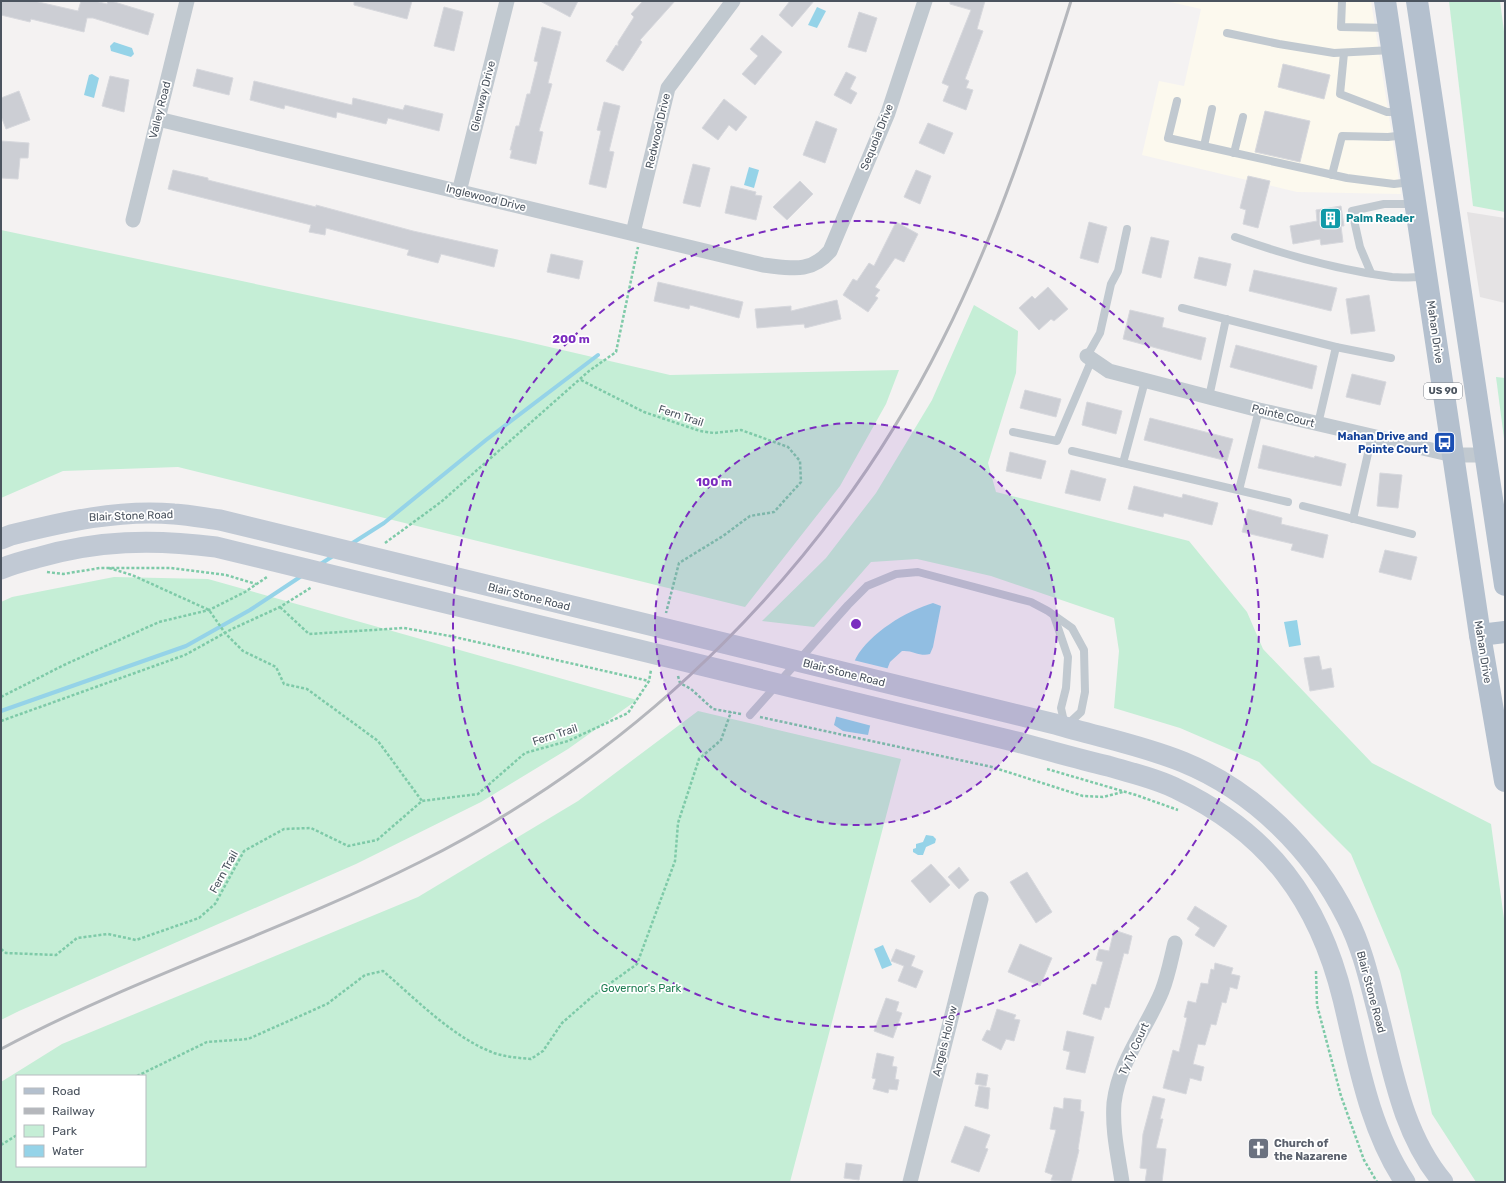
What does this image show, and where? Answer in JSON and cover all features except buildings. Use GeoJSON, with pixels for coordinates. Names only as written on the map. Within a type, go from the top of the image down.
{"type":"FeatureCollection","features":[{"type":"Feature","properties":{"kind":"main road","name":"Mahan Drive"},"geometry":{"type":"LineString","coordinates":[[1385,1],[1480,635],[1505,781]]}},
{"type":"Feature","properties":{"kind":"main road","name":"US 90"},"geometry":{"type":"LineString","coordinates":[[1417,1],[1505,585]]}},
{"type":"Feature","properties":{"kind":"main road"},"geometry":{"type":"LineString","coordinates":[[1422,250],[1454,245]]}},
{"type":"Feature","properties":{"kind":"main road","name":"Blair Stone Road"},"geometry":{"type":"LineString","coordinates":[[1,539],[11,535],[81,518],[126,514],[174,514],[220,520],[1065,727],[1139,746],[1184,762],[1225,783],[1263,811],[1282,829],[1326,880],[1347,918],[1366,965],[1398,1095],[1418,1144],[1441,1180]]}},
{"type":"Feature","properties":{"kind":"main road"},"geometry":{"type":"LineString","coordinates":[[1,569],[59,551],[129,541],[176,542],[216,547],[269,566],[1059,753],[1137,774],[1176,788],[1217,811],[1240,828],[1271,856],[1289,877],[1322,933],[1339,983],[1369,1103],[1380,1136],[1406,1182],[1441,1180]]}},
{"type":"Feature","properties":{"kind":"main road"},"geometry":{"type":"LineString","coordinates":[[1480,635],[1505,632]]}},
{"type":"Feature","properties":{"kind":"main road"},"geometry":{"type":"LineString","coordinates":[[1059,753],[1065,727]]}},
{"type":"Feature","properties":{"kind":"main road"},"geometry":{"type":"LineString","coordinates":[[1322,933],[1347,918]]}},
{"type":"Feature","properties":{"kind":"street","name":"Valley Road"},"geometry":{"type":"LineString","coordinates":[[133,220],[187,1]]}},
{"type":"Feature","properties":{"kind":"street","name":"Glenway Drive"},"geometry":{"type":"LineString","coordinates":[[459,192],[507,1]]}},
{"type":"Feature","properties":{"kind":"street","name":"Redwood Drive"},"geometry":{"type":"LineString","coordinates":[[637,234],[668,88],[733,1]]}},
{"type":"Feature","properties":{"kind":"street","name":"Sequoia Drive"},"geometry":{"type":"LineString","coordinates":[[814,265],[823,260],[833,244],[888,113],[925,1]]}},
{"type":"Feature","properties":{"kind":"street","name":"Inglewood Drive"},"geometry":{"type":"LineString","coordinates":[[158,119],[763,265],[797,269],[814,265]]}},
{"type":"Feature","properties":{"kind":"street","name":"Pointe Court"},"geometry":{"type":"LineString","coordinates":[[1090,357],[1110,372],[1258,410],[1453,455],[1485,455]]}},
{"type":"Feature","properties":{"kind":"street","name":"Angels Hollow"},"geometry":{"type":"LineString","coordinates":[[910,1182],[981,899]]}},
{"type":"Feature","properties":{"kind":"street","name":"Ty Ty Court"},"geometry":{"type":"LineString","coordinates":[[1122,1182],[1117,1161],[1113,1117],[1119,1079],[1131,1051],[1162,990],[1175,943]]}},
{"type":"Feature","properties":{"kind":"lane"},"geometry":{"type":"LineString","coordinates":[[1342,1],[1341,27],[1389,28]]}},
{"type":"Feature","properties":{"kind":"lane"},"geometry":{"type":"LineString","coordinates":[[1227,33],[1278,44],[1344,53],[1392,50]]}},
{"type":"Feature","properties":{"kind":"lane"},"geometry":{"type":"LineString","coordinates":[[1344,53],[1340,94],[1387,112],[1402,112]]}},
{"type":"Feature","properties":{"kind":"lane"},"geometry":{"type":"LineString","coordinates":[[1177,101],[1168,138],[1332,175],[1394,184],[1412,182]]}},
{"type":"Feature","properties":{"kind":"lane"},"geometry":{"type":"LineString","coordinates":[[1204,146],[1212,109]]}},
{"type":"Feature","properties":{"kind":"lane"},"geometry":{"type":"LineString","coordinates":[[1234,153],[1243,117]]}},
{"type":"Feature","properties":{"kind":"lane"},"geometry":{"type":"LineString","coordinates":[[1332,175],[1342,136],[1405,135]]}},
{"type":"Feature","properties":{"kind":"lane"},"geometry":{"type":"LineString","coordinates":[[1371,273],[1360,247],[1352,211],[1384,204],[1415,204]]}},
{"type":"Feature","properties":{"kind":"lane"},"geometry":{"type":"LineString","coordinates":[[1013,432],[1057,441],[1100,333],[1112,284],[1118,271],[1128,229]]}},
{"type":"Feature","properties":{"kind":"lane"},"geometry":{"type":"LineString","coordinates":[[1235,237],[1268,249],[1371,273],[1393,277],[1426,277]]}},
{"type":"Feature","properties":{"kind":"lane"},"geometry":{"type":"LineString","coordinates":[[1182,308],[1336,347],[1391,358]]}},
{"type":"Feature","properties":{"kind":"lane"},"geometry":{"type":"LineString","coordinates":[[1209,397],[1226,319]]}},
{"type":"Feature","properties":{"kind":"lane"},"geometry":{"type":"LineString","coordinates":[[1318,424],[1336,347]]}},
{"type":"Feature","properties":{"kind":"lane"},"geometry":{"type":"LineString","coordinates":[[1123,463],[1145,381]]}},
{"type":"Feature","properties":{"kind":"lane"},"geometry":{"type":"LineString","coordinates":[[1239,490],[1258,410]]}},
{"type":"Feature","properties":{"kind":"lane"},"geometry":{"type":"LineString","coordinates":[[1353,519],[1372,436]]}},
{"type":"Feature","properties":{"kind":"lane"},"geometry":{"type":"LineString","coordinates":[[1072,451],[1288,502]]}},
{"type":"Feature","properties":{"kind":"lane"},"geometry":{"type":"LineString","coordinates":[[1303,506],[1412,534]]}},
{"type":"Feature","properties":{"kind":"lane"},"geometry":{"type":"LineString","coordinates":[[750,715],[848,605],[867,586],[896,574],[918,572],[1031,602],[1048,610],[1072,628],[1084,650],[1085,692],[1081,712],[1065,727]]}},
{"type":"Feature","properties":{"kind":"lane"},"geometry":{"type":"LineString","coordinates":[[1054,616],[1068,657],[1066,688],[1061,708],[1065,727]]}},
{"type":"Feature","properties":{"kind":"path"},"geometry":{"type":"LineString","coordinates":[[382,545],[440,502],[581,380],[589,371],[616,352],[637,234]]}},
{"type":"Feature","properties":{"kind":"path","name":"Fern Trail"},"geometry":{"type":"LineString","coordinates":[[581,380],[644,412],[700,431],[714,433],[740,430],[788,446],[800,461],[801,482],[774,512],[750,516],[723,536],[680,564],[666,614]]}},
{"type":"Feature","properties":{"kind":"path"},"geometry":{"type":"LineString","coordinates":[[1,697],[64,665],[159,622],[209,610],[245,592],[256,584],[269,566]]}},
{"type":"Feature","properties":{"kind":"path"},"geometry":{"type":"LineString","coordinates":[[49,568],[43,571],[53,574],[63,574],[109,568],[171,568],[197,570],[226,575],[256,584]]}},
{"type":"Feature","properties":{"kind":"path"},"geometry":{"type":"LineString","coordinates":[[109,568],[132,575],[209,610],[225,633],[243,651],[276,667],[284,684],[307,689],[378,741],[422,801]]}},
{"type":"Feature","properties":{"kind":"path"},"geometry":{"type":"LineString","coordinates":[[1,721],[185,656],[225,633],[280,607],[314,586]]}},
{"type":"Feature","properties":{"kind":"path"},"geometry":{"type":"LineString","coordinates":[[280,607],[309,634],[404,628],[450,636],[649,681]]}},
{"type":"Feature","properties":{"kind":"path","name":"Fern Trail"},"geometry":{"type":"LineString","coordinates":[[1,949],[6,953],[56,955],[77,938],[108,934],[136,940],[199,918],[216,904],[244,851],[284,829],[311,828],[348,846],[377,840],[422,801],[478,794],[524,753],[568,741],[628,713],[649,681],[652,665]]}},
{"type":"Feature","properties":{"kind":"path"},"geometry":{"type":"LineString","coordinates":[[676,670],[680,683],[692,689],[706,704],[713,709],[750,715],[921,753],[992,767],[1083,796],[1102,797],[1124,791]]}},
{"type":"Feature","properties":{"kind":"path"},"geometry":{"type":"LineString","coordinates":[[139,1075],[207,1042],[248,1039],[327,1004],[365,975],[383,971],[441,1020],[468,1040],[495,1053],[530,1059],[542,1051],[562,1023],[594,995],[638,964],[675,861],[678,822],[699,759],[721,740],[731,712]]}},
{"type":"Feature","properties":{"kind":"path"},"geometry":{"type":"LineString","coordinates":[[1043,768],[1124,791],[1182,812]]}},
{"type":"Feature","properties":{"kind":"path"},"geometry":{"type":"LineString","coordinates":[[1316,969],[1317,1005],[1341,1096],[1361,1154],[1377,1182]]}},
{"type":"Feature","properties":{"kind":"path"},"geometry":{"type":"LineString","coordinates":[[1,1145],[16,1136]]}},
{"type":"Feature","properties":{"kind":"shaded area"},"geometry":{"type":"Polygon","coordinates":[[[1166,1],[1371,1],[1401,194],[1297,192],[1142,155],[1159,81],[1184,86],[1201,9],[1166,1]]]}},
{"type":"Feature","properties":{"kind":"shaded area"},"geometry":{"type":"Polygon","coordinates":[[[1467,212],[1505,218],[1505,303],[1480,297],[1467,212]]]}},
{"type":"Feature","properties":{"kind":"green space"},"geometry":{"type":"Polygon","coordinates":[[[1449,1],[1500,1],[1505,39],[1505,212],[1473,206],[1449,1]]]}},
{"type":"Feature","properties":{"kind":"green space"},"geometry":{"type":"Polygon","coordinates":[[[1,230],[515,339],[670,375],[899,370],[886,404],[840,486],[745,607],[178,467],[63,471],[1,498],[1,230]]]}},
{"type":"Feature","properties":{"kind":"green space"},"geometry":{"type":"Polygon","coordinates":[[[974,305],[1018,331],[1016,373],[988,463],[996,492],[1189,541],[1247,612],[1263,649],[1372,763],[1491,824],[1505,926],[1505,1182],[1476,1182],[1432,1114],[1400,971],[1351,854],[1259,762],[1180,728],[1114,708],[1119,651],[1114,618],[991,576],[917,559],[871,562],[814,627],[762,621],[826,558],[876,493],[932,400],[974,305]]]}},
{"type":"Feature","properties":{"kind":"green space"},"geometry":{"type":"Polygon","coordinates":[[[1496,377],[1505,378],[1505,446],[1496,377]]]}},
{"type":"Feature","properties":{"kind":"green space"},"geometry":{"type":"Polygon","coordinates":[[[114,577],[208,579],[637,700],[568,749],[481,802],[356,864],[1,1020],[1,602],[12,597],[114,577]]]}},
{"type":"Feature","properties":{"kind":"green space","name":"Governor's Park"},"geometry":{"type":"Polygon","coordinates":[[[698,711],[901,759],[790,1182],[1,1182],[1,1082],[62,1044],[418,897],[578,801],[698,711]]]}},
{"type":"Feature","properties":{"kind":"water"},"geometry":{"type":"Polygon","coordinates":[[[817,7],[826,11],[817,28],[808,25],[817,7]]]}},
{"type":"Feature","properties":{"kind":"water"},"geometry":{"type":"Polygon","coordinates":[[[114,42],[132,48],[134,54],[131,57],[111,51],[110,46],[114,42]]]}},
{"type":"Feature","properties":{"kind":"water"},"geometry":{"type":"Polygon","coordinates":[[[92,74],[99,78],[94,98],[84,95],[89,75],[92,74]]]}},
{"type":"Feature","properties":{"kind":"water"},"geometry":{"type":"Polygon","coordinates":[[[749,167],[759,170],[754,188],[744,185],[749,167]]]}},
{"type":"Feature","properties":{"kind":"water"},"geometry":{"type":"Polygon","coordinates":[[[933,603],[941,606],[933,647],[930,654],[923,655],[910,651],[902,651],[890,662],[877,695],[868,735],[843,731],[834,725],[849,674],[862,649],[879,632],[900,617],[933,603]]]}},
{"type":"Feature","properties":{"kind":"water"},"geometry":{"type":"Polygon","coordinates":[[[1297,620],[1301,645],[1289,647],[1284,622],[1297,620]]]}},
{"type":"Feature","properties":{"kind":"water"},"geometry":{"type":"Polygon","coordinates":[[[926,835],[933,836],[936,839],[935,843],[926,847],[923,855],[918,855],[913,852],[913,849],[916,848],[916,844],[923,842],[926,835]]]}},
{"type":"Feature","properties":{"kind":"water"},"geometry":{"type":"Polygon","coordinates":[[[883,945],[892,965],[882,969],[874,949],[883,945]]]}},
{"type":"Feature","properties":{"kind":"pier"},"geometry":{"type":"Polygon","coordinates":[[[853,660],[890,669],[879,696],[872,726],[834,716],[841,687],[853,660]]]}},
{"type":"Feature","properties":{"kind":"waterway"},"geometry":{"type":"LineString","coordinates":[[351,544],[384,523],[486,440],[598,355]]}},
{"type":"Feature","properties":{"kind":"waterway"},"geometry":{"type":"LineString","coordinates":[[319,565],[333,556]]}},
{"type":"Feature","properties":{"kind":"waterway"},"geometry":{"type":"LineString","coordinates":[[1,711],[186,646],[250,610],[303,575]]}},
{"type":"Feature","properties":{"kind":"railway"},"geometry":{"type":"LineString","coordinates":[[1,1049],[104,999],[368,887],[420,862],[502,817],[580,765],[654,707],[723,644],[787,575],[845,501],[897,423],[942,341],[962,300],[1014,174],[1071,1]]}},
{"type":"Feature","properties":{"kind":"place","name":"Palm Reader"},"geometry":{"type":"Point","coordinates":[1330,218]}},
{"type":"Feature","properties":{"kind":"place","name":"Mahan Drive and Pointe Court"},"geometry":{"type":"Point","coordinates":[1444,442]}},
{"type":"Feature","properties":{"kind":"place","name":"Church of the Nazarene"},"geometry":{"type":"Point","coordinates":[1258,1149]}}]}
